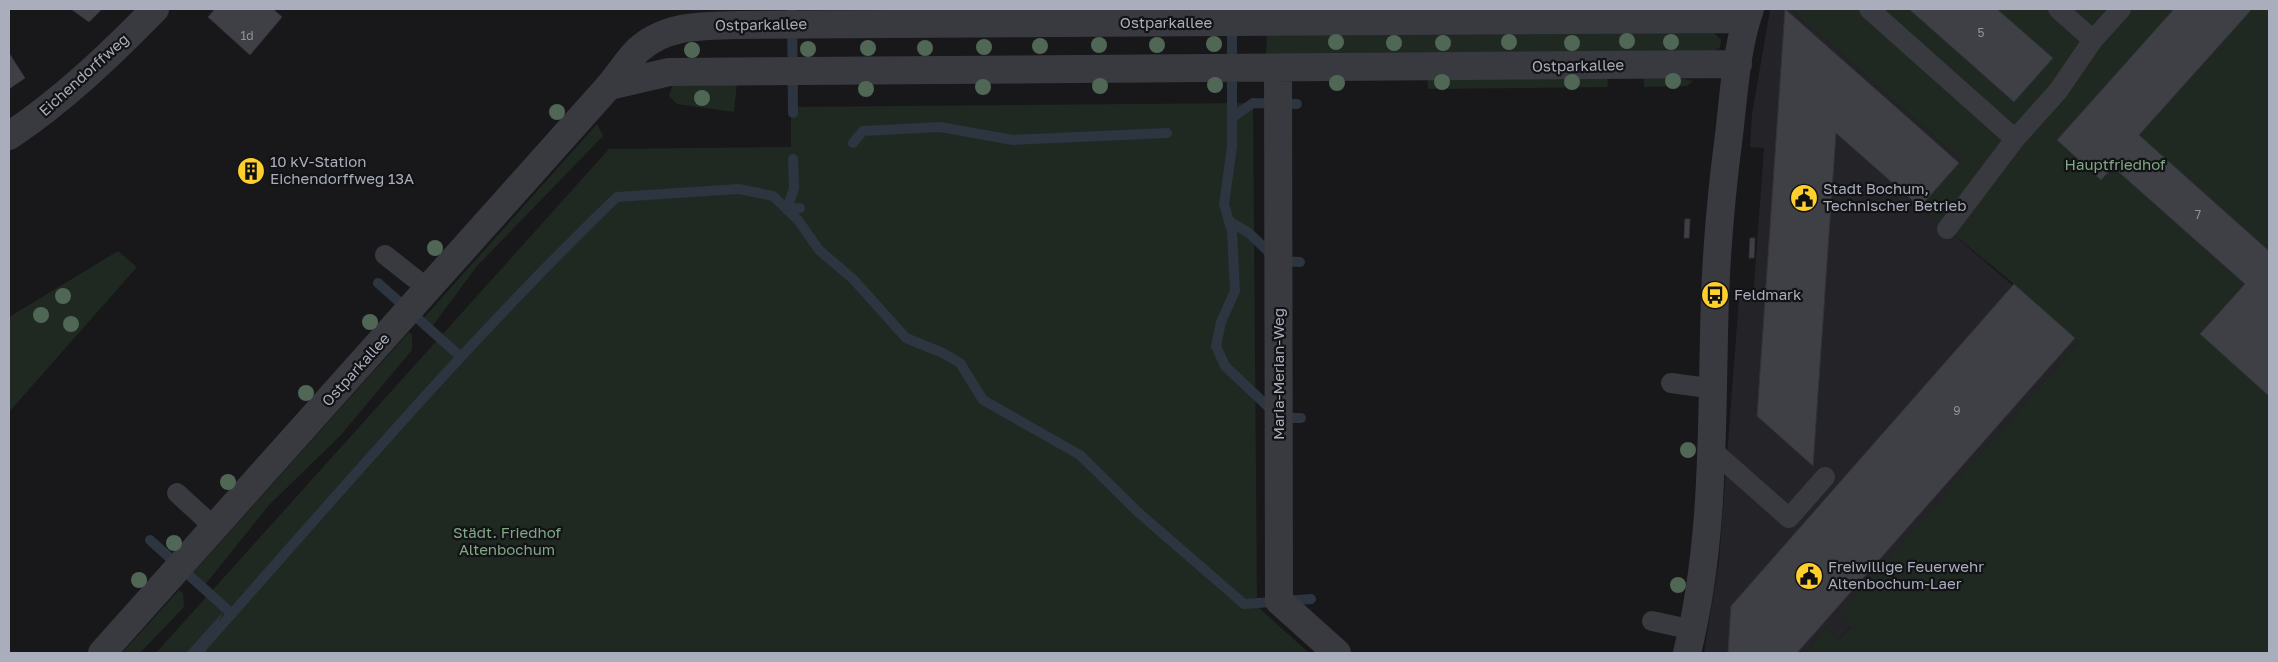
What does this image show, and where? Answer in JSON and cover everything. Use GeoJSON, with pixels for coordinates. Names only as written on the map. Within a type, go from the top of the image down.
{"type":"FeatureCollection","features":[{"type":"Feature","properties":{"kind":"street","name":"Eichendorffweg"},"geometry":{"type":"LineString","coordinates":[[9,136],[36,118],[81,80],[156,9]]}},
{"type":"Feature","properties":{"kind":"street"},"geometry":{"type":"LineString","coordinates":[[1690,642],[1707,538],[1715,389],[1715,295],[1721,216],[1738,64],[1749,14]]}},
{"type":"Feature","properties":{"kind":"street","name":"Ostparkallee"},"geometry":{"type":"LineString","coordinates":[[102,653],[609,86],[637,52],[649,41],[664,33],[690,26],[1749,14]]}},
{"type":"Feature","properties":{"kind":"street","name":"Ostparkallee"},"geometry":{"type":"LineString","coordinates":[[609,86],[669,72],[1278,69],[1738,64]]}},
{"type":"Feature","properties":{"kind":"street","name":"Maria-Merian-Weg"},"geometry":{"type":"LineString","coordinates":[[1278,69],[1279,602],[1337,653]]}},
{"type":"Feature","properties":{"kind":"lane"},"geometry":{"type":"LineString","coordinates":[[1868,9],[2016,139]]}},
{"type":"Feature","properties":{"kind":"lane"},"geometry":{"type":"LineString","coordinates":[[2058,9],[2093,40]]}},
{"type":"Feature","properties":{"kind":"lane"},"geometry":{"type":"LineString","coordinates":[[1946,229],[2016,139],[2058,91],[2093,40],[2120,9]]}},
{"type":"Feature","properties":{"kind":"lane"},"geometry":{"type":"LineString","coordinates":[[385,255],[428,289]]}},
{"type":"Feature","properties":{"kind":"lane"},"geometry":{"type":"LineString","coordinates":[[1671,383],[1715,389]]}},
{"type":"Feature","properties":{"kind":"lane"},"geometry":{"type":"LineString","coordinates":[[1712,450],[1789,518],[1825,477]]}},
{"type":"Feature","properties":{"kind":"lane"},"geometry":{"type":"LineString","coordinates":[[177,493],[214,527]]}},
{"type":"Feature","properties":{"kind":"lane"},"geometry":{"type":"LineString","coordinates":[[1652,621],[1690,642]]}},
{"type":"Feature","properties":{"kind":"shaded area"},"geometry":{"type":"Polygon","coordinates":[[[1791,9],[1961,160],[1921,207],[2079,342],[1839,615],[1851,626],[1839,639],[1826,628],[1805,653],[1704,653],[1719,561],[1739,298],[1753,299],[1764,148],[1750,147],[1752,114],[1770,10],[1791,9]]]}},
{"type":"Feature","properties":{"kind":"green space","name":"Hauptfriedhof"},"geometry":{"type":"Polygon","coordinates":[[[1791,9],[2269,9],[2269,653],[1805,653],[1826,628],[1839,639],[1851,627],[1838,615],[2079,342],[2014,284],[1920,207],[1961,160],[1791,9]]]}},
{"type":"Feature","properties":{"kind":"green space"},"geometry":{"type":"Polygon","coordinates":[[[1697,29],[1714,33],[1721,40],[1720,48],[1711,52],[1266,58],[1267,33],[1697,29]]]}},
{"type":"Feature","properties":{"kind":"green space"},"geometry":{"type":"Polygon","coordinates":[[[1607,75],[1608,87],[1428,89],[1427,77],[1607,75]]]}},
{"type":"Feature","properties":{"kind":"green space"},"geometry":{"type":"Polygon","coordinates":[[[1644,75],[1669,76],[1693,81],[1687,86],[1644,87],[1644,75]]]}},
{"type":"Feature","properties":{"kind":"green space"},"geometry":{"type":"Polygon","coordinates":[[[737,83],[734,112],[677,104],[669,96],[673,84],[737,83]]]}},
{"type":"Feature","properties":{"kind":"green space","name":"Städt. Friedhof Altenbochum"},"geometry":{"type":"Polygon","coordinates":[[[1253,103],[1257,606],[1309,653],[156,653],[609,149],[791,147],[791,107],[1253,103]]]}},
{"type":"Feature","properties":{"kind":"green space"},"geometry":{"type":"Polygon","coordinates":[[[597,124],[603,136],[477,266],[431,328],[421,321],[597,124]]]}},
{"type":"Feature","properties":{"kind":"green space"},"geometry":{"type":"Polygon","coordinates":[[[118,251],[137,267],[9,412],[9,317],[118,251]]]}},
{"type":"Feature","properties":{"kind":"green space"},"geometry":{"type":"Polygon","coordinates":[[[409,332],[412,335],[412,350],[340,436],[269,505],[204,586],[191,575],[409,332]]]}},
{"type":"Feature","properties":{"kind":"green space"},"geometry":{"type":"Polygon","coordinates":[[[179,590],[183,593],[184,607],[140,653],[122,653],[179,590]]]}},
{"type":"Feature","properties":{"kind":"water"},"geometry":{"type":"Polygon","coordinates":[[[223,612],[205,653],[186,653],[223,612]]]}},
{"type":"Feature","properties":{"kind":"building"},"geometry":{"type":"Polygon","coordinates":[[[71,9],[102,9],[89,22],[71,9]]]}},
{"type":"Feature","properties":{"kind":"building"},"geometry":{"type":"Polygon","coordinates":[[[215,9],[273,9],[282,17],[250,55],[208,17],[215,9]]]}},
{"type":"Feature","properties":{"kind":"building"},"geometry":{"type":"Polygon","coordinates":[[[1785,9],[1959,163],[1920,207],[1836,133],[1813,466],[1757,416],[1785,9]]]}},
{"type":"Feature","properties":{"kind":"building"},"geometry":{"type":"Polygon","coordinates":[[[1909,9],[1997,9],[2053,58],[2014,102],[1909,9]]]}},
{"type":"Feature","properties":{"kind":"building"},"geometry":{"type":"Polygon","coordinates":[[[2174,9],[2252,9],[2139,135],[2269,251],[2269,396],[2200,334],[2245,284],[2113,167],[2101,180],[2057,140],[2174,9]]]}},
{"type":"Feature","properties":{"kind":"building"},"geometry":{"type":"Polygon","coordinates":[[[9,53],[25,78],[9,89],[9,53]]]}},
{"type":"Feature","properties":{"kind":"building","name":"10 kV-Station Eichendorffweg 13A"},"geometry":{"type":"Polygon","coordinates":[[[254,164],[259,168],[249,179],[244,175],[254,164]]]}},
{"type":"Feature","properties":{"kind":"building"},"geometry":{"type":"Polygon","coordinates":[[[1685,219],[1690,219],[1689,238],[1684,238],[1685,219]]]}},
{"type":"Feature","properties":{"kind":"building"},"geometry":{"type":"Polygon","coordinates":[[[1750,238],[1755,238],[1754,258],[1749,258],[1750,238]]]}},
{"type":"Feature","properties":{"kind":"building"},"geometry":{"type":"Polygon","coordinates":[[[2014,284],[2075,338],[1797,653],[1728,653],[1731,606],[2014,284]]]}},
{"type":"Feature","properties":{"kind":"waterway"},"geometry":{"type":"LineString","coordinates":[[792,9],[793,113]]}},
{"type":"Feature","properties":{"kind":"waterway"},"geometry":{"type":"LineString","coordinates":[[1232,22],[1232,147],[1224,204],[1232,232],[1235,291],[1221,322],[1216,346],[1225,366],[1280,418],[1301,418]]}},
{"type":"Feature","properties":{"kind":"waterway"},"geometry":{"type":"LineString","coordinates":[[1233,117],[1253,103],[1297,104]]}},
{"type":"Feature","properties":{"kind":"waterway"},"geometry":{"type":"LineString","coordinates":[[853,143],[863,131],[940,127],[1013,140],[1167,133]]}},
{"type":"Feature","properties":{"kind":"waterway"},"geometry":{"type":"LineString","coordinates":[[787,210],[794,188],[793,159]]}},
{"type":"Feature","properties":{"kind":"waterway"},"geometry":{"type":"LineString","coordinates":[[197,653],[402,421],[508,307],[617,197],[739,189],[773,196],[798,220],[819,250],[853,279],[906,338],[943,353],[960,363],[983,400],[1080,455],[1139,513],[1244,604],[1311,599]]}},
{"type":"Feature","properties":{"kind":"waterway"},"geometry":{"type":"LineString","coordinates":[[787,210],[800,208]]}},
{"type":"Feature","properties":{"kind":"waterway"},"geometry":{"type":"LineString","coordinates":[[1229,221],[1249,233],[1278,261],[1300,262]]}},
{"type":"Feature","properties":{"kind":"waterway"},"geometry":{"type":"LineString","coordinates":[[378,283],[461,357]]}},
{"type":"Feature","properties":{"kind":"waterway"},"geometry":{"type":"LineString","coordinates":[[150,540],[232,614]]}},
{"type":"Feature","properties":{"kind":"place","name":"10 kV-Station Eichendorffweg 13A"},"geometry":{"type":"Point","coordinates":[251,171]}},
{"type":"Feature","properties":{"kind":"place","name":"Stadt Bochum, Technischer Betrieb"},"geometry":{"type":"Point","coordinates":[1804,198]}},
{"type":"Feature","properties":{"kind":"place","name":"Feldmark"},"geometry":{"type":"Point","coordinates":[1715,295]}},
{"type":"Feature","properties":{"kind":"place","name":"Freiwillige Feuerwehr Altenbochum-Laer"},"geometry":{"type":"Point","coordinates":[1809,576]}}]}
